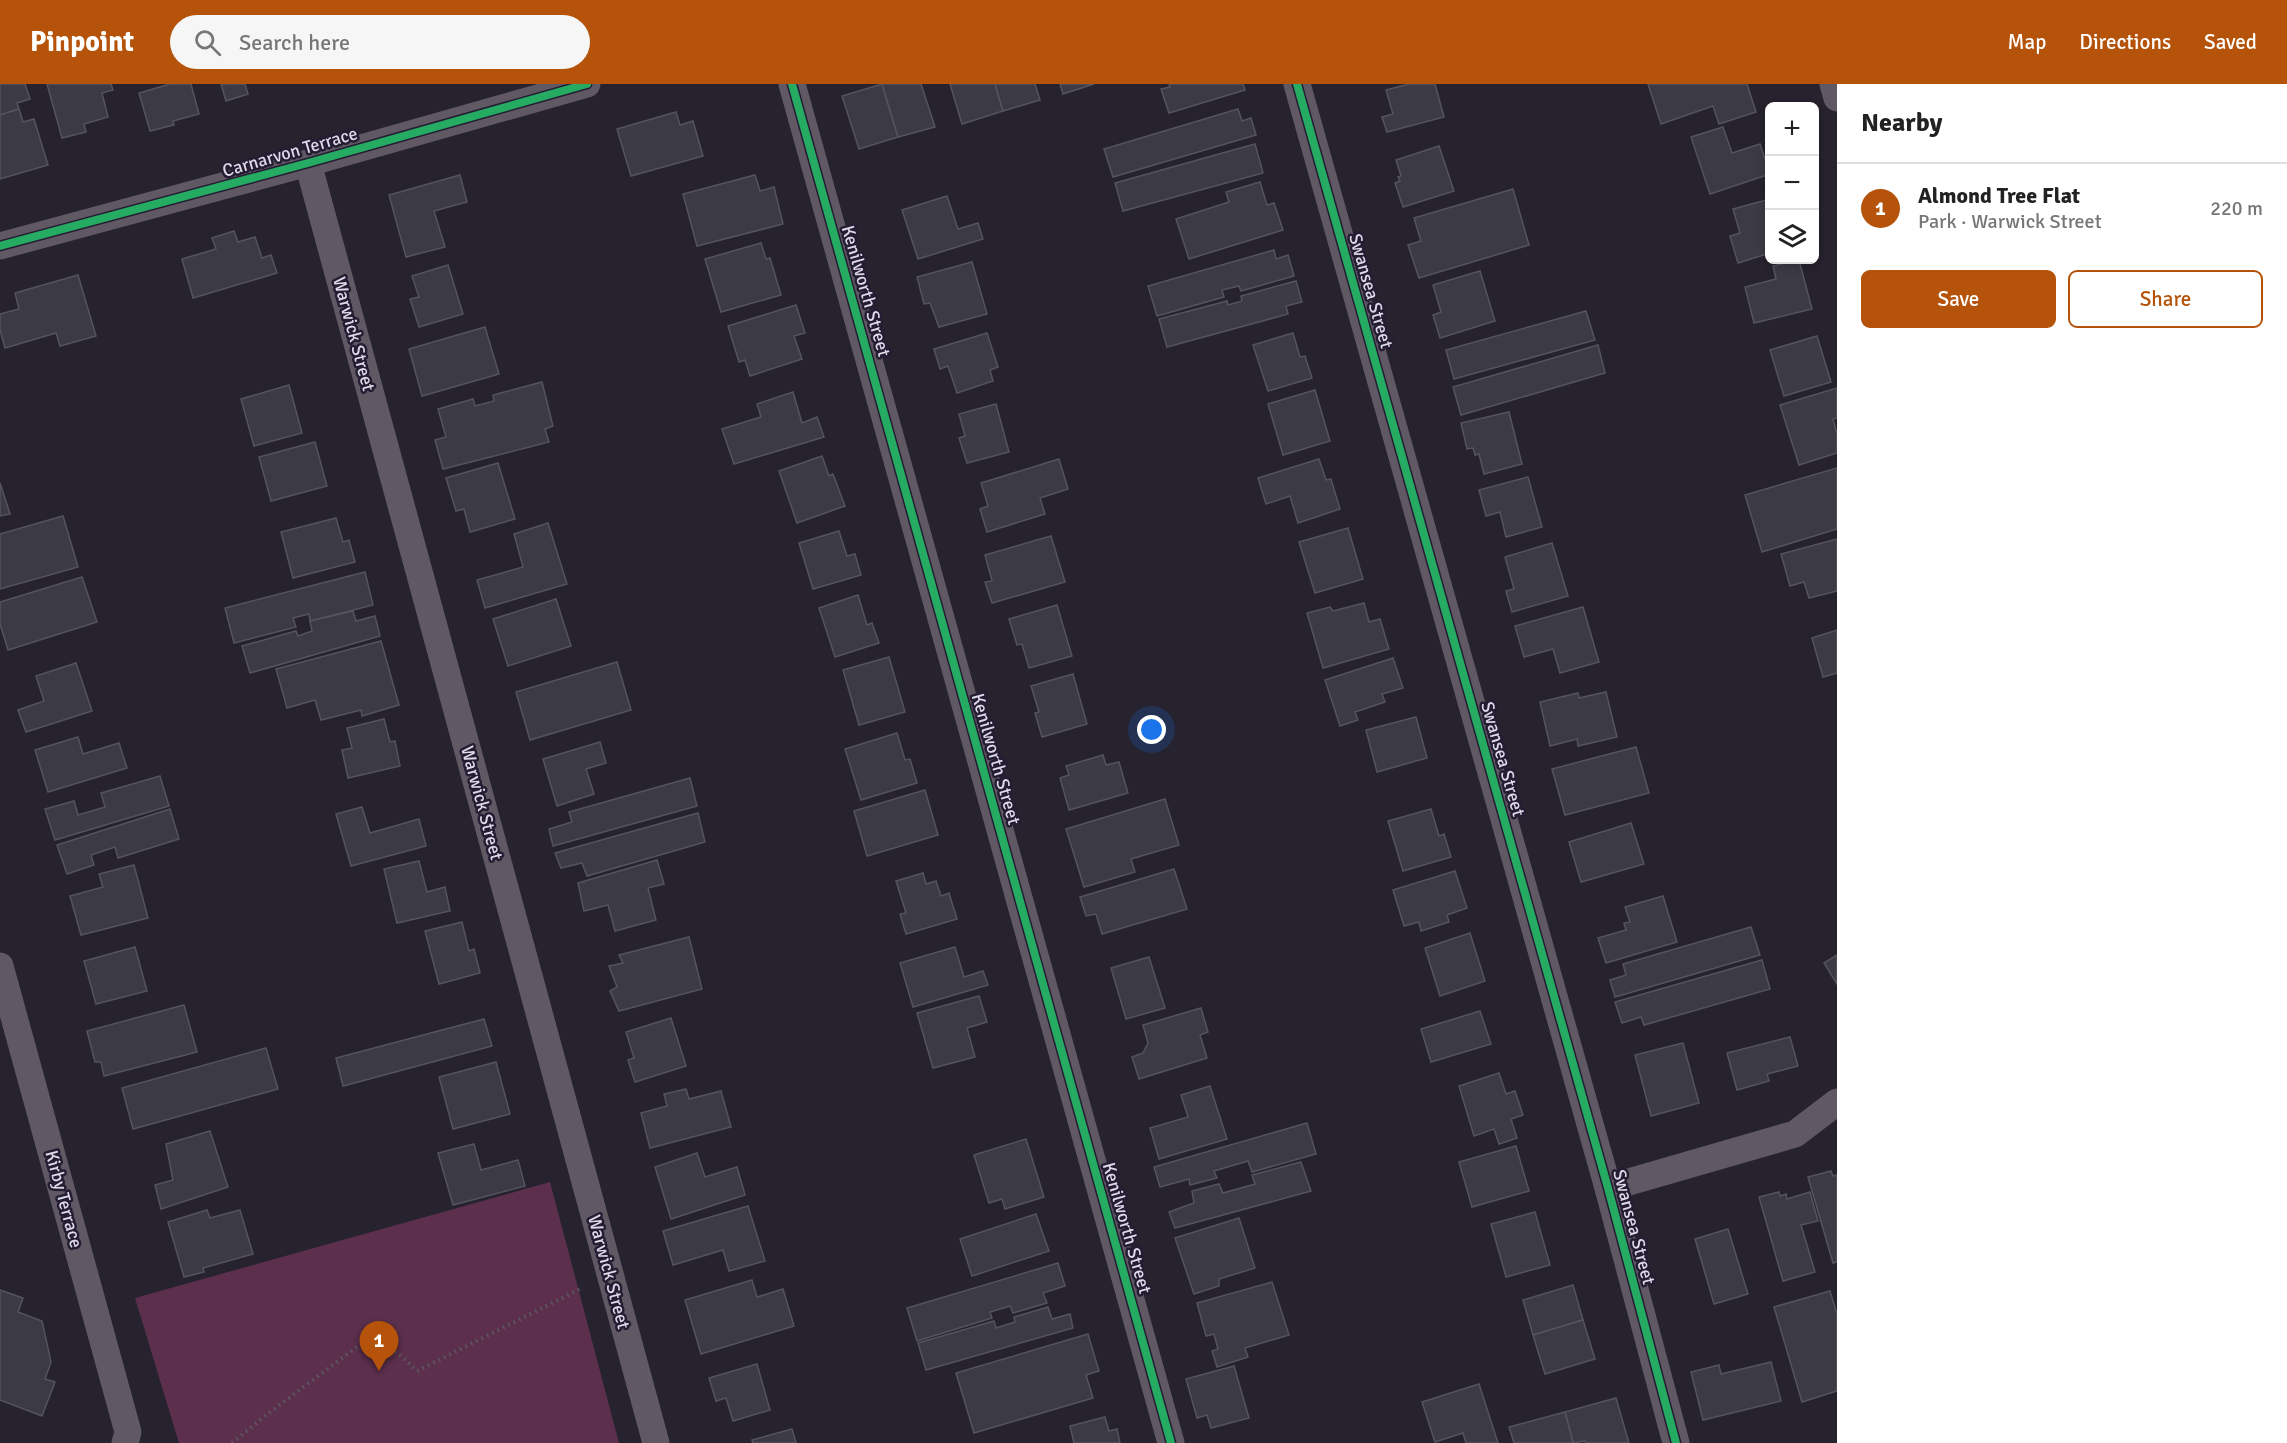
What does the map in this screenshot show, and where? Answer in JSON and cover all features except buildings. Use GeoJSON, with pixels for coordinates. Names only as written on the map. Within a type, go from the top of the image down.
{"type":"FeatureCollection","features":[{"type":"Feature","properties":{"kind":"street","name":"Carnarvon Terrace"},"geometry":{"type":"LineString","coordinates":[[0,246],[308,163],[587,84]]}},
{"type":"Feature","properties":{"kind":"street","name":"Kenilworth Street"},"geometry":{"type":"LineString","coordinates":[[792,84],[1172,1443]]}},
{"type":"Feature","properties":{"kind":"street","name":"Swansea Street"},"geometry":{"type":"LineString","coordinates":[[1297,84],[1608,1188],[1676,1443]]}},
{"type":"Feature","properties":{"kind":"street"},"geometry":{"type":"LineString","coordinates":[[1833,84],[1837,98]]}},
{"type":"Feature","properties":{"kind":"street","name":"Warwick Street"},"geometry":{"type":"LineString","coordinates":[[308,163],[656,1443]]}},
{"type":"Feature","properties":{"kind":"street","name":"Kirby Terrace"},"geometry":{"type":"LineString","coordinates":[[0,966],[127,1437]]}},
{"type":"Feature","properties":{"kind":"street"},"geometry":{"type":"LineString","coordinates":[[1608,1188],[1796,1134],[1837,1102]]}},
{"type":"Feature","properties":{"kind":"path"},"geometry":{"type":"LineString","coordinates":[[232,1443],[362,1343],[397,1352],[417,1371],[579,1289]]}},
{"type":"Feature","properties":{"kind":"shaded area"},"geometry":{"type":"Polygon","coordinates":[[[550,1182],[619,1443],[179,1443],[135,1298],[550,1182]]]}},
{"type":"Feature","properties":{"kind":"cycle path"},"geometry":{"type":"LineString","coordinates":[[0,246],[308,163],[587,84]]}},
{"type":"Feature","properties":{"kind":"cycle path"},"geometry":{"type":"LineString","coordinates":[[792,84],[1171,1443]]}},
{"type":"Feature","properties":{"kind":"cycle path"},"geometry":{"type":"LineString","coordinates":[[1297,84],[1608,1188],[1676,1443]]}},
{"type":"Feature","properties":{"kind":"place","name":"Almond Tree Flat"},"geometry":{"type":"Point","coordinates":[379,1371]}}]}
